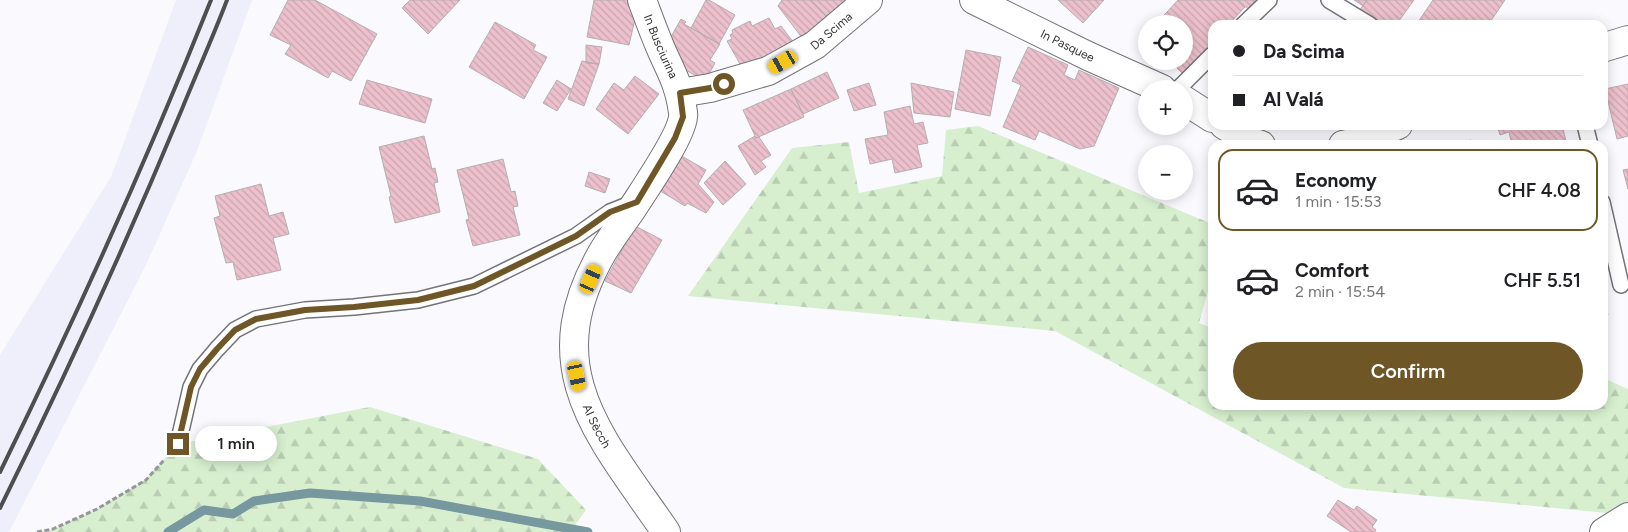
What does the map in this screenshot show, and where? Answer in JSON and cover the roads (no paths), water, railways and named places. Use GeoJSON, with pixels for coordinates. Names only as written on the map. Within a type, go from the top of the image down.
{"type":"FeatureCollection","features":[{"type":"Feature","properties":{"kind":"street","name":"In Busciurina"},"geometry":{"type":"LineString","coordinates":[[642,0],[662,50],[675,76],[680,93]]}},
{"type":"Feature","properties":{"kind":"street","name":"Da Scima"},"geometry":{"type":"LineString","coordinates":[[680,93],[710,88],[768,71],[814,44],[868,0]]}},
{"type":"Feature","properties":{"kind":"street","name":"In Pasquee"},"geometry":{"type":"LineString","coordinates":[[974,0],[1142,80]]}},
{"type":"Feature","properties":{"kind":"street"},"geometry":{"type":"LineString","coordinates":[[1608,46],[1628,40]]}},
{"type":"Feature","properties":{"kind":"street","name":"Al Sècch"},"geometry":{"type":"LineString","coordinates":[[666,532],[603,440],[589,413],[580,390],[574,362],[574,339],[576,318],[602,253],[637,202],[675,138],[683,117],[680,93]]}},
{"type":"Feature","properties":{"kind":"street"},"geometry":{"type":"LineString","coordinates":[[1193,106],[1208,115]]}},
{"type":"Feature","properties":{"kind":"street"},"geometry":{"type":"LineString","coordinates":[[1233,130],[1249,140]]}},
{"type":"Feature","properties":{"kind":"street"},"geometry":{"type":"LineString","coordinates":[[1363,140],[1386,130]]}},
{"type":"Feature","properties":{"kind":"street"},"geometry":{"type":"LineString","coordinates":[[1604,532],[1628,517]]}},
{"type":"Feature","properties":{"kind":"lane"},"geometry":{"type":"LineString","coordinates":[[1248,20],[1268,0]]}},
{"type":"Feature","properties":{"kind":"lane"},"geometry":{"type":"LineString","coordinates":[[1328,0],[1362,20]]}},
{"type":"Feature","properties":{"kind":"lane"},"geometry":{"type":"LineString","coordinates":[[1187,80],[1208,59]]}},
{"type":"Feature","properties":{"kind":"lane"},"geometry":{"type":"LineString","coordinates":[[178,444],[191,387],[200,369],[235,330],[256,319],[305,310],[418,300],[474,286],[576,236],[610,212],[637,202]]}},
{"type":"Feature","properties":{"kind":"lane"},"geometry":{"type":"LineString","coordinates":[[1608,228],[1621,285]]}},
{"type":"Feature","properties":{"kind":"waterway"},"geometry":{"type":"LineString","coordinates":[[168,532],[204,510],[233,514],[254,501],[310,493],[420,501],[588,532]]}},
{"type":"Feature","properties":{"kind":"railway"},"geometry":{"type":"LineString","coordinates":[[0,472],[110,238],[211,0]]}},
{"type":"Feature","properties":{"kind":"railway"},"geometry":{"type":"LineString","coordinates":[[0,508],[117,260],[161,160],[227,0]]}}]}
